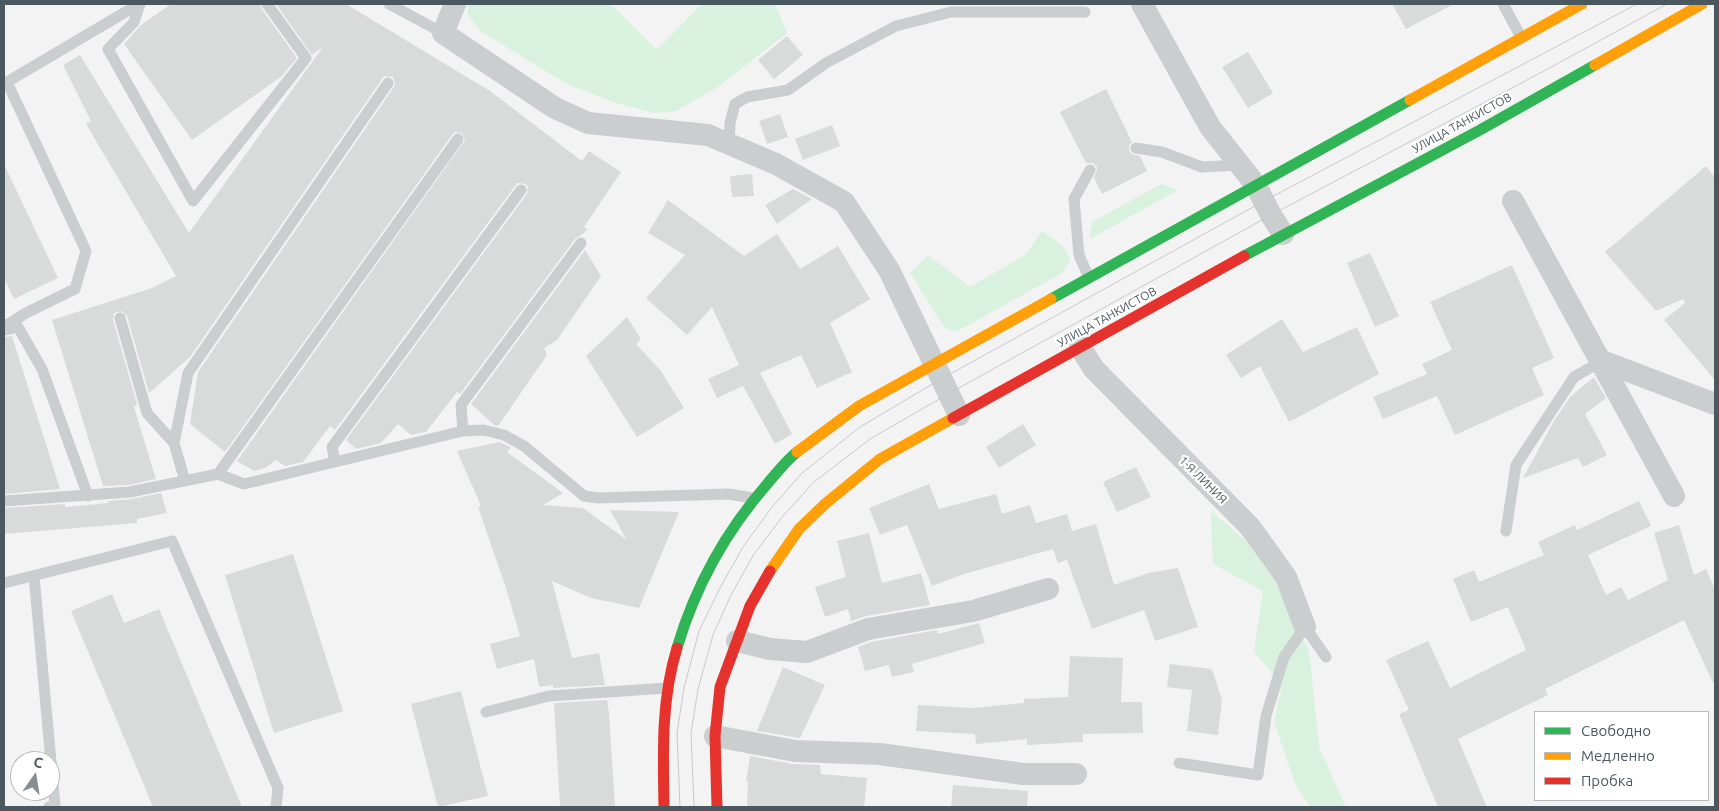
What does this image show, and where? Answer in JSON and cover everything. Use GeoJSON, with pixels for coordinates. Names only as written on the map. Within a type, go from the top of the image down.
{"type":"FeatureCollection","features":[{"type":"Feature","properties":{"kind":"main road"},"geometry":{"type":"LineString","coordinates":[[664,807],[663,731],[668,688],[683,626],[703,580],[729,535],[753,498],[791,457],[859,406],[1255,184],[1582,4]]}},
{"type":"Feature","properties":{"kind":"main road","name":"УЛИЦА ТАНКИСТОВ"},"geometry":{"type":"LineString","coordinates":[[717,807],[715,736],[720,687],[750,606],[772,568],[799,529],[825,504],[880,459],[1283,234],[1480,130],[1702,4]]}},
{"type":"Feature","properties":{"kind":"street"},"geometry":{"type":"LineString","coordinates":[[455,4],[443,33],[555,108],[588,123],[708,135],[776,164],[844,202],[889,270],[960,415]]}},
{"type":"Feature","properties":{"kind":"street"},"geometry":{"type":"LineString","coordinates":[[1142,4],[1210,127],[1255,184],[1283,234]]}},
{"type":"Feature","properties":{"kind":"street"},"geometry":{"type":"LineString","coordinates":[[1513,200],[1674,496]]}},
{"type":"Feature","properties":{"kind":"street","name":"1-Я ЛИНИЯ"},"geometry":{"type":"LineString","coordinates":[[1080,348],[1094,369],[1250,527],[1286,576],[1305,627]]}},
{"type":"Feature","properties":{"kind":"street"},"geometry":{"type":"LineString","coordinates":[[1602,361],[1715,404]]}},
{"type":"Feature","properties":{"kind":"street"},"geometry":{"type":"LineString","coordinates":[[737,642],[770,649],[807,652],[868,629],[973,611],[1048,589]]}},
{"type":"Feature","properties":{"kind":"street"},"geometry":{"type":"LineString","coordinates":[[715,736],[795,751],[880,754],[1023,774],[1076,774]]}},
{"type":"Feature","properties":{"kind":"lane"},"geometry":{"type":"LineString","coordinates":[[140,4],[134,22],[108,49],[193,201],[306,58],[268,4]]}},
{"type":"Feature","properties":{"kind":"lane"},"geometry":{"type":"LineString","coordinates":[[4,329],[26,313],[75,289],[86,251],[7,82],[140,4]]}},
{"type":"Feature","properties":{"kind":"lane"},"geometry":{"type":"LineString","coordinates":[[388,4],[443,33]]}},
{"type":"Feature","properties":{"kind":"lane"},"geometry":{"type":"LineString","coordinates":[[1503,4],[1521,37]]}},
{"type":"Feature","properties":{"kind":"lane"},"geometry":{"type":"LineString","coordinates":[[729,144],[730,123],[735,104],[747,97],[788,90],[826,63],[896,26],[951,12],[1085,12]]}},
{"type":"Feature","properties":{"kind":"lane"},"geometry":{"type":"LineString","coordinates":[[174,443],[188,374],[388,83]]}},
{"type":"Feature","properties":{"kind":"lane"},"geometry":{"type":"LineString","coordinates":[[218,474],[458,139]]}},
{"type":"Feature","properties":{"kind":"lane"},"geometry":{"type":"LineString","coordinates":[[1136,148],[1162,152],[1202,167],[1239,165]]}},
{"type":"Feature","properties":{"kind":"lane"},"geometry":{"type":"LineString","coordinates":[[1090,170],[1074,199],[1079,255],[1090,278]]}},
{"type":"Feature","properties":{"kind":"lane"},"geometry":{"type":"LineString","coordinates":[[335,462],[332,447],[521,190]]}},
{"type":"Feature","properties":{"kind":"lane"},"geometry":{"type":"LineString","coordinates":[[463,431],[461,405],[581,243]]}},
{"type":"Feature","properties":{"kind":"lane"},"geometry":{"type":"LineString","coordinates":[[120,318],[147,413],[174,443],[185,481]]}},
{"type":"Feature","properties":{"kind":"lane"},"geometry":{"type":"LineString","coordinates":[[4,329],[18,327],[42,369],[88,496]]}},
{"type":"Feature","properties":{"kind":"lane"},"geometry":{"type":"LineString","coordinates":[[1506,530],[1516,466],[1574,377],[1602,361]]}},
{"type":"Feature","properties":{"kind":"lane"},"geometry":{"type":"LineString","coordinates":[[4,501],[130,492],[218,474],[244,484],[463,431],[484,430],[504,435],[524,446],[584,496],[598,498],[728,494],[753,498]]}},
{"type":"Feature","properties":{"kind":"lane"},"geometry":{"type":"LineString","coordinates":[[4,583],[172,541],[278,788],[276,807]]}},
{"type":"Feature","properties":{"kind":"lane"},"geometry":{"type":"LineString","coordinates":[[34,576],[55,805],[50,807]]}},
{"type":"Feature","properties":{"kind":"lane"},"geometry":{"type":"LineString","coordinates":[[1179,763],[1258,775],[1266,716],[1284,657],[1305,627],[1326,657]]}},
{"type":"Feature","properties":{"kind":"lane"},"geometry":{"type":"LineString","coordinates":[[486,712],[549,696],[668,688]]}},
{"type":"Feature","properties":{"kind":"green space"},"geometry":{"type":"Polygon","coordinates":[[[468,4],[611,4],[657,50],[702,4],[775,4],[787,33],[718,87],[676,111],[655,113],[616,103],[567,84],[482,32],[468,15],[468,4]]]}},
{"type":"Feature","properties":{"kind":"green space"},"geometry":{"type":"Polygon","coordinates":[[[1161,184],[1178,190],[1090,239],[1092,222],[1161,184]]]}},
{"type":"Feature","properties":{"kind":"green space"},"geometry":{"type":"Polygon","coordinates":[[[1042,231],[1062,245],[1071,259],[1062,273],[956,332],[945,328],[910,273],[928,255],[970,287],[1025,255],[1042,231]]]}},
{"type":"Feature","properties":{"kind":"green space"},"geometry":{"type":"Polygon","coordinates":[[[1211,511],[1246,541],[1276,583],[1309,651],[1319,747],[1346,807],[1311,807],[1296,786],[1274,722],[1283,680],[1272,673],[1254,652],[1263,591],[1213,564],[1211,511]]]}},
{"type":"Feature","properties":{"kind":"building"},"geometry":{"type":"Polygon","coordinates":[[[171,4],[260,4],[297,58],[282,76],[192,140],[124,44],[141,25],[171,4]]]}},
{"type":"Feature","properties":{"kind":"building"},"geometry":{"type":"Polygon","coordinates":[[[276,4],[346,4],[490,91],[582,161],[589,151],[621,172],[584,227],[588,230],[575,239],[460,394],[457,392],[426,432],[411,435],[398,424],[381,443],[356,449],[346,440],[527,194],[528,187],[525,184],[518,183],[515,186],[335,430],[330,426],[303,462],[285,466],[276,460],[265,468],[254,471],[237,461],[465,140],[462,133],[455,132],[452,135],[225,452],[190,424],[198,372],[394,87],[393,77],[384,76],[190,357],[149,393],[127,316],[121,311],[114,313],[113,320],[137,404],[134,407],[156,479],[129,485],[103,486],[52,320],[152,288],[176,276],[86,124],[91,121],[63,65],[80,55],[189,233],[323,47],[312,55],[276,4]]]}},
{"type":"Feature","properties":{"kind":"building"},"geometry":{"type":"Polygon","coordinates":[[[1392,4],[1454,4],[1406,29],[1392,4]]]}},
{"type":"Feature","properties":{"kind":"building"},"geometry":{"type":"Polygon","coordinates":[[[787,36],[803,55],[774,79],[758,60],[787,36]]]}},
{"type":"Feature","properties":{"kind":"building"},"geometry":{"type":"Polygon","coordinates":[[[1248,52],[1273,93],[1248,108],[1222,67],[1248,52]]]}},
{"type":"Feature","properties":{"kind":"building"},"geometry":{"type":"Polygon","coordinates":[[[1106,89],[1132,142],[1129,146],[1129,151],[1140,156],[1147,171],[1102,194],[1094,178],[1097,167],[1093,163],[1086,163],[1060,112],[1106,89]]]}},
{"type":"Feature","properties":{"kind":"building"},"geometry":{"type":"Polygon","coordinates":[[[780,114],[788,137],[767,144],[759,121],[780,114]]]}},
{"type":"Feature","properties":{"kind":"building"},"geometry":{"type":"Polygon","coordinates":[[[832,125],[840,146],[803,160],[795,139],[832,125]]]}},
{"type":"Feature","properties":{"kind":"building"},"geometry":{"type":"Polygon","coordinates":[[[4,164],[58,278],[14,299],[4,278],[4,164]]]}},
{"type":"Feature","properties":{"kind":"building"},"geometry":{"type":"Polygon","coordinates":[[[1706,166],[1715,178],[1715,380],[1664,320],[1685,303],[1683,299],[1656,311],[1605,252],[1706,166]]]}},
{"type":"Feature","properties":{"kind":"building"},"geometry":{"type":"Polygon","coordinates":[[[752,174],[754,196],[732,197],[730,176],[752,174]]]}},
{"type":"Feature","properties":{"kind":"building"},"geometry":{"type":"Polygon","coordinates":[[[793,189],[812,199],[777,224],[765,205],[793,189]]]}},
{"type":"Feature","properties":{"kind":"building"},"geometry":{"type":"Polygon","coordinates":[[[668,200],[744,256],[777,234],[800,269],[838,246],[870,299],[830,323],[852,372],[817,388],[801,355],[760,373],[792,434],[775,444],[743,386],[717,398],[708,379],[739,365],[712,307],[687,335],[646,298],[685,255],[648,233],[668,200]]]}},
{"type":"Feature","properties":{"kind":"building"},"geometry":{"type":"Polygon","coordinates":[[[585,250],[601,276],[557,340],[544,348],[547,355],[498,426],[494,425],[471,404],[585,250]]]}},
{"type":"Feature","properties":{"kind":"building"},"geometry":{"type":"Polygon","coordinates":[[[1370,253],[1399,316],[1375,327],[1347,263],[1370,253]]]}},
{"type":"Feature","properties":{"kind":"building"},"geometry":{"type":"Polygon","coordinates":[[[1512,265],[1554,358],[1532,368],[1544,395],[1455,435],[1437,396],[1383,419],[1373,397],[1427,374],[1422,364],[1452,350],[1430,302],[1512,265]]]}},
{"type":"Feature","properties":{"kind":"building"},"geometry":{"type":"Polygon","coordinates":[[[627,317],[641,339],[636,344],[661,371],[684,408],[637,437],[586,356],[627,317]]]}},
{"type":"Feature","properties":{"kind":"building"},"geometry":{"type":"Polygon","coordinates":[[[1282,319],[1303,352],[1357,327],[1379,374],[1289,422],[1260,366],[1241,378],[1226,355],[1282,319]]]}},
{"type":"Feature","properties":{"kind":"building"},"geometry":{"type":"Polygon","coordinates":[[[12,336],[60,489],[4,494],[4,337],[12,336]]]}},
{"type":"Feature","properties":{"kind":"building"},"geometry":{"type":"Polygon","coordinates":[[[1594,377],[1606,398],[1585,414],[1607,455],[1583,467],[1578,458],[1523,478],[1554,421],[1570,397],[1594,377]]]}},
{"type":"Feature","properties":{"kind":"building"},"geometry":{"type":"Polygon","coordinates":[[[1023,424],[1036,445],[999,468],[986,447],[1023,424]]]}},
{"type":"Feature","properties":{"kind":"building"},"geometry":{"type":"Polygon","coordinates":[[[499,442],[511,447],[507,452],[563,493],[543,505],[583,508],[627,540],[610,510],[679,512],[639,608],[591,598],[552,581],[572,658],[599,653],[605,685],[553,688],[553,685],[539,687],[534,659],[497,669],[490,644],[520,636],[505,585],[478,507],[481,506],[457,451],[499,442]]]}},
{"type":"Feature","properties":{"kind":"building"},"geometry":{"type":"Polygon","coordinates":[[[1136,467],[1151,497],[1117,512],[1103,482],[1136,467]]]}},
{"type":"Feature","properties":{"kind":"building"},"geometry":{"type":"Polygon","coordinates":[[[929,484],[939,509],[996,494],[1002,514],[1030,505],[1036,523],[1067,514],[1072,531],[1096,524],[1114,585],[1148,573],[1178,568],[1198,627],[1155,641],[1144,610],[1092,629],[1067,560],[1058,563],[1053,549],[964,574],[932,586],[907,525],[880,535],[869,508],[929,484]]]}},
{"type":"Feature","properties":{"kind":"building"},"geometry":{"type":"Polygon","coordinates":[[[161,493],[167,513],[137,519],[137,523],[4,534],[4,508],[65,504],[65,507],[109,503],[108,501],[132,499],[161,493]]]}},
{"type":"Feature","properties":{"kind":"building"},"geometry":{"type":"Polygon","coordinates":[[[1639,501],[1651,526],[1588,555],[1606,595],[1621,587],[1628,600],[1668,580],[1654,533],[1679,525],[1694,575],[1706,569],[1715,589],[1715,687],[1684,620],[1545,689],[1548,695],[1458,739],[1487,807],[1438,807],[1399,714],[1409,710],[1386,660],[1428,641],[1450,688],[1526,650],[1508,607],[1471,622],[1453,579],[1474,570],[1479,582],[1544,555],[1538,542],[1575,525],[1577,530],[1639,501]]]}},
{"type":"Feature","properties":{"kind":"building"},"geometry":{"type":"Polygon","coordinates":[[[869,533],[882,583],[921,573],[930,605],[866,616],[851,621],[848,609],[825,617],[815,587],[846,577],[837,541],[869,533]]]}},
{"type":"Feature","properties":{"kind":"building"},"geometry":{"type":"Polygon","coordinates":[[[293,554],[343,711],[274,733],[225,575],[293,554]]]}},
{"type":"Feature","properties":{"kind":"building"},"geometry":{"type":"Polygon","coordinates":[[[112,594],[124,623],[159,609],[242,807],[153,807],[71,611],[112,594]]]}},
{"type":"Feature","properties":{"kind":"building"},"geometry":{"type":"Polygon","coordinates":[[[979,623],[985,643],[912,664],[914,672],[892,677],[889,665],[865,671],[858,647],[871,642],[937,630],[938,634],[979,623]]]}},
{"type":"Feature","properties":{"kind":"building"},"geometry":{"type":"Polygon","coordinates":[[[1070,656],[1123,658],[1121,702],[1142,702],[1143,733],[1083,734],[1083,742],[1027,745],[1027,739],[976,744],[975,734],[916,731],[918,705],[973,708],[1024,703],[1024,699],[1068,697],[1070,656]]]}},
{"type":"Feature","properties":{"kind":"building"},"geometry":{"type":"Polygon","coordinates":[[[1170,664],[1212,669],[1222,700],[1218,735],[1187,731],[1192,690],[1167,687],[1170,664]]]}},
{"type":"Feature","properties":{"kind":"building"},"geometry":{"type":"Polygon","coordinates":[[[783,667],[825,685],[800,738],[757,731],[783,667]]]}},
{"type":"Feature","properties":{"kind":"building"},"geometry":{"type":"Polygon","coordinates":[[[461,691],[488,796],[438,807],[411,704],[461,691]]]}},
{"type":"Feature","properties":{"kind":"building"},"geometry":{"type":"Polygon","coordinates":[[[607,700],[615,807],[560,807],[554,703],[607,700]]]}},
{"type":"Feature","properties":{"kind":"building"},"geometry":{"type":"Polygon","coordinates":[[[750,756],[793,764],[820,765],[821,774],[867,778],[864,807],[747,807],[748,781],[746,781],[750,756]]]}},
{"type":"Feature","properties":{"kind":"building"},"geometry":{"type":"Polygon","coordinates":[[[953,785],[1028,791],[1027,807],[951,807],[953,785]]]}},
{"type":"Feature","properties":{"kind":"tram line"},"geometry":{"type":"LineString","coordinates":[[680,807],[677,733],[684,688],[699,631],[743,547],[772,507],[802,473],[860,427],[941,379],[1264,201],[1637,4]]}},
{"type":"Feature","properties":{"kind":"tram line"},"geometry":{"type":"LineString","coordinates":[[694,807],[691,733],[698,689],[713,635],[731,595],[754,554],[783,516],[814,482],[870,439],[948,394],[1271,215],[1667,4]]}},
{"type":"Feature","properties":{"kind":"traffic: fast"},"geometry":{"type":"LineString","coordinates":[[1244,256],[1480,130],[1595,65]]}},
{"type":"Feature","properties":{"kind":"traffic: fast"},"geometry":{"type":"LineString","coordinates":[[1051,299],[1410,100]]}},
{"type":"Feature","properties":{"kind":"traffic: fast"},"geometry":{"type":"LineString","coordinates":[[677,648],[693,603],[725,540],[753,501],[797,452]]}},
{"type":"Feature","properties":{"kind":"traffic: slow"},"geometry":{"type":"LineString","coordinates":[[1410,100],[1582,4]]}},
{"type":"Feature","properties":{"kind":"traffic: slow"},"geometry":{"type":"LineString","coordinates":[[1595,65],[1702,4]]}},
{"type":"Feature","properties":{"kind":"traffic: slow"},"geometry":{"type":"LineString","coordinates":[[797,452],[859,406],[1051,299]]}},
{"type":"Feature","properties":{"kind":"traffic: slow"},"geometry":{"type":"LineString","coordinates":[[770,571],[799,529],[825,504],[880,459],[953,418]]}},
{"type":"Feature","properties":{"kind":"traffic: jam"},"geometry":{"type":"LineString","coordinates":[[953,418],[1244,256]]}},
{"type":"Feature","properties":{"kind":"traffic: jam"},"geometry":{"type":"LineString","coordinates":[[717,807],[715,736],[720,687],[750,606],[770,571]]}},
{"type":"Feature","properties":{"kind":"traffic: jam"},"geometry":{"type":"LineString","coordinates":[[664,807],[664,727],[668,687],[677,648]]}}]}
